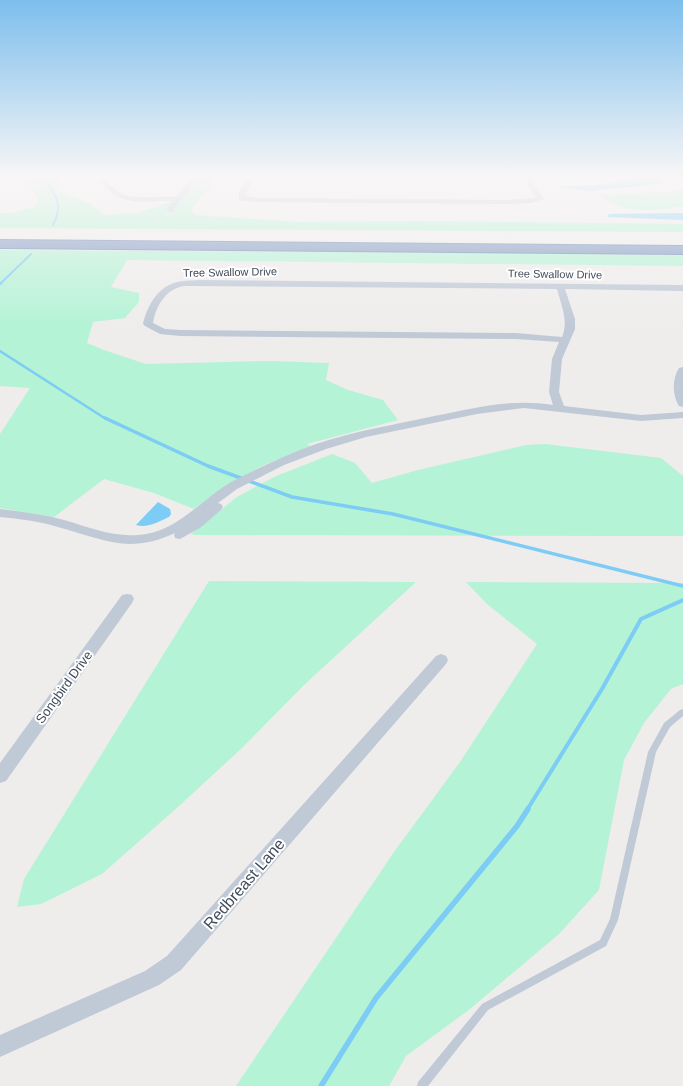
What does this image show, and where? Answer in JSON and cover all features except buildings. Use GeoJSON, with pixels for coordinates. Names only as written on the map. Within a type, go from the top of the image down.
{"type":"FeatureCollection","features":[{"type":"Feature","properties":{"kind":"highway"},"geometry":{"type":"LineString","coordinates":[[0,234],[683,239]]}},
{"type":"Feature","properties":{"kind":"highway"},"geometry":{"type":"LineString","coordinates":[[0,244],[683,250]]}},
{"type":"Feature","properties":{"kind":"street","name":"Tree Swallow Drive"},"geometry":{"type":"LineString","coordinates":[[565,340],[516,336],[180,333],[163,332],[148,324],[149,315],[158,298],[166,290],[178,285],[206,283],[683,288]]}},
{"type":"Feature","properties":{"kind":"street"},"geometry":{"type":"LineString","coordinates":[[557,408],[554,392],[557,359],[570,329],[570,319],[560,286]]}},
{"type":"Feature","properties":{"kind":"street"},"geometry":{"type":"LineString","coordinates":[[683,370],[679,390],[683,404]]}},
{"type":"Feature","properties":{"kind":"street"},"geometry":{"type":"LineString","coordinates":[[0,513],[45,520],[110,548],[126,549],[147,547],[184,532],[230,492],[267,472],[353,443],[414,427],[480,414],[557,408],[641,418],[683,415]]}},
{"type":"Feature","properties":{"kind":"street"},"geometry":{"type":"LineString","coordinates":[[0,521],[75,532]]}},
{"type":"Feature","properties":{"kind":"street","name":"Songbird Drive"},"geometry":{"type":"LineString","coordinates":[[0,776],[127,599]]}},
{"type":"Feature","properties":{"kind":"street","name":"Redbreast Lane"},"geometry":{"type":"LineString","coordinates":[[0,1046],[152,978],[174,962],[441,660]]}},
{"type":"Feature","properties":{"kind":"lane"},"geometry":{"type":"LineString","coordinates":[[422,1086],[485,1007],[603,943],[614,920],[652,752],[667,725],[683,712]]}},
{"type":"Feature","properties":{"kind":"green space"},"geometry":{"type":"Polygon","coordinates":[[[0,226],[683,226],[683,232],[0,228],[0,226]]]}},
{"type":"Feature","properties":{"kind":"green space"},"geometry":{"type":"Polygon","coordinates":[[[0,250],[683,254],[683,266],[127,260],[111,287],[139,293],[139,302],[125,318],[93,322],[87,343],[146,364],[268,361],[329,363],[326,380],[348,390],[383,400],[398,420],[307,444],[310,446],[264,465],[226,485],[194,509],[154,493],[104,479],[54,517],[0,508],[0,434],[30,388],[0,386],[0,250]]]}},
{"type":"Feature","properties":{"kind":"green space"},"geometry":{"type":"Polygon","coordinates":[[[545,444],[661,458],[683,476],[683,536],[191,534],[237,497],[274,477],[332,454],[355,463],[372,483],[418,470],[526,445],[545,444]]]}},
{"type":"Feature","properties":{"kind":"green space"},"geometry":{"type":"Polygon","coordinates":[[[209,581],[416,582],[304,685],[242,748],[102,874],[41,904],[17,907],[24,879],[209,581]]]}},
{"type":"Feature","properties":{"kind":"green space"},"geometry":{"type":"Polygon","coordinates":[[[466,582],[683,583],[683,684],[671,689],[644,723],[624,760],[599,890],[559,934],[470,1009],[406,1056],[389,1086],[236,1086],[394,852],[460,762],[537,644],[487,604],[466,582]]]}},
{"type":"Feature","properties":{"kind":"water"},"geometry":{"type":"Polygon","coordinates":[[[158,502],[170,509],[171,514],[169,517],[145,526],[136,525],[158,502]]]}},
{"type":"Feature","properties":{"kind":"waterway"},"geometry":{"type":"LineString","coordinates":[[1,283],[31,254]]}},
{"type":"Feature","properties":{"kind":"waterway"},"geometry":{"type":"LineString","coordinates":[[0,351],[106,419]]}},
{"type":"Feature","properties":{"kind":"waterway"},"geometry":{"type":"LineString","coordinates":[[105,418],[208,466],[292,497],[393,514],[683,586]]}},
{"type":"Feature","properties":{"kind":"waterway"},"geometry":{"type":"LineString","coordinates":[[527,810],[602,689],[641,619],[683,600]]}},
{"type":"Feature","properties":{"kind":"waterway"},"geometry":{"type":"LineString","coordinates":[[321,1086],[376,998],[517,826],[528,809]]}}]}
